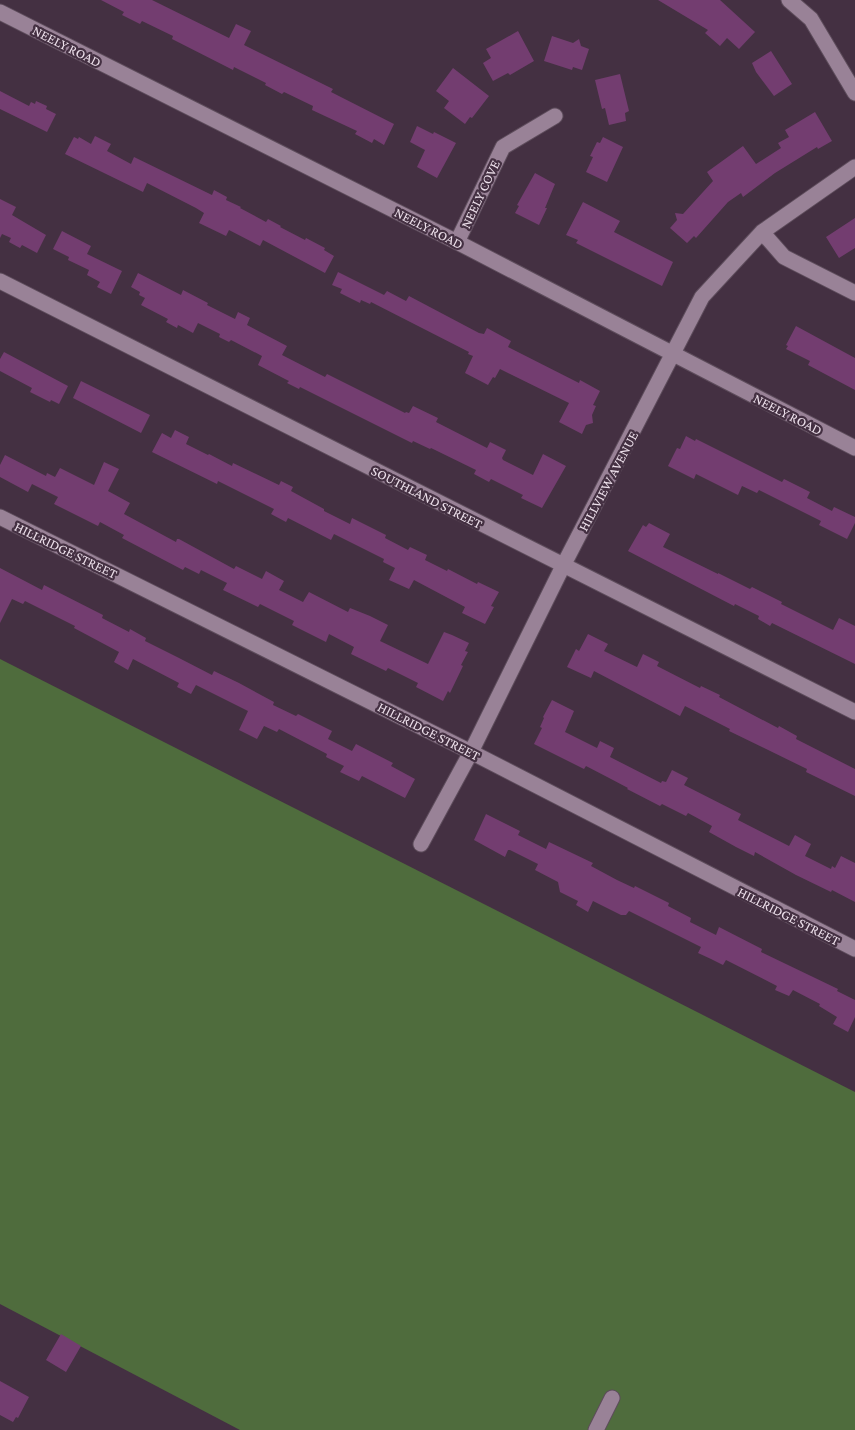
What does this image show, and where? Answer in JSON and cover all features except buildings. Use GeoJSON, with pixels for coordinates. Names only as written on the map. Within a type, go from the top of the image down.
{"type":"FeatureCollection","features":[{"type":"Feature","properties":{"kind":"street"},"geometry":{"type":"LineString","coordinates":[[789,0],[811,19],[855,93]]}},
{"type":"Feature","properties":{"kind":"street","name":"NEELY ROAD"},"geometry":{"type":"LineString","coordinates":[[0,12],[457,242],[855,448]]}},
{"type":"Feature","properties":{"kind":"street","name":"NEELY COVE"},"geometry":{"type":"LineString","coordinates":[[457,242],[502,147],[555,116]]}},
{"type":"Feature","properties":{"kind":"street","name":"HILLVIEW AVENUE"},"geometry":{"type":"LineString","coordinates":[[422,844],[471,752],[563,566],[702,297],[762,232],[855,167]]}},
{"type":"Feature","properties":{"kind":"street"},"geometry":{"type":"LineString","coordinates":[[762,232],[784,257],[855,293]]}},
{"type":"Feature","properties":{"kind":"street","name":"SOUTHLAND STREET"},"geometry":{"type":"LineString","coordinates":[[0,281],[855,712]]}},
{"type":"Feature","properties":{"kind":"street","name":"HILLRIDGE STREET"},"geometry":{"type":"LineString","coordinates":[[0,517],[471,752],[855,950]]}},
{"type":"Feature","properties":{"kind":"street"},"geometry":{"type":"LineString","coordinates":[[596,1430],[612,1398]]}},
{"type":"Feature","properties":{"kind":"green space"},"geometry":{"type":"Polygon","coordinates":[[[0,659],[855,1092],[855,1430],[240,1430],[0,1304],[0,659]]]}}]}
